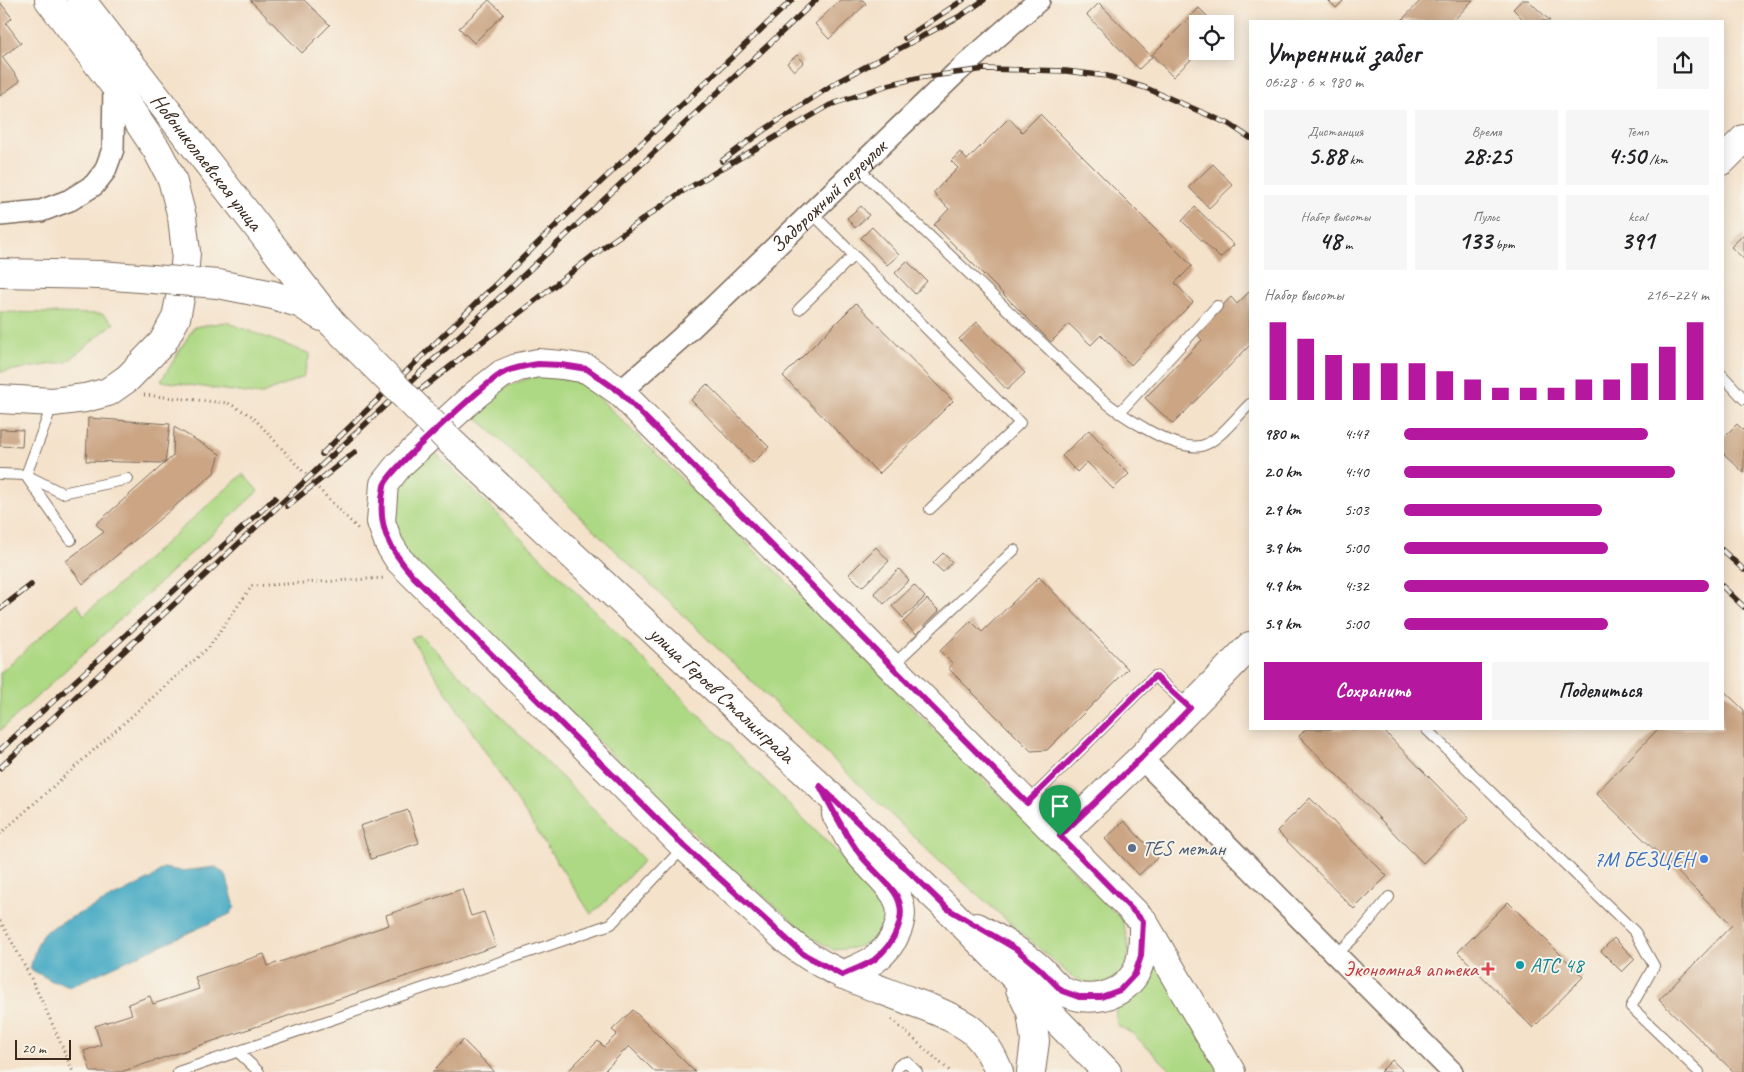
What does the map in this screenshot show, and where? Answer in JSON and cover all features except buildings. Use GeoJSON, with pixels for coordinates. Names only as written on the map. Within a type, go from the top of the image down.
{"type":"FeatureCollection","features":[{"type":"Feature","properties":{"kind":"street"},"geometry":{"type":"LineString","coordinates":[[0,399],[53,402],[85,398],[108,392],[128,378],[163,342],[176,318],[184,278],[186,252],[182,217],[172,180],[157,150],[114,85],[49,0]]}},
{"type":"Feature","properties":{"kind":"street","name":"Новониколаевская улица"},"geometry":{"type":"LineString","coordinates":[[81,0],[332,323]]}},
{"type":"Feature","properties":{"kind":"street","name":"Задорожный переулок"},"geometry":{"type":"LineString","coordinates":[[620,392],[681,338],[956,73],[1038,0]]}},
{"type":"Feature","properties":{"kind":"street"},"geometry":{"type":"LineString","coordinates":[[0,215],[40,211],[70,200],[94,185],[105,171],[113,149],[114,85]]}},
{"type":"Feature","properties":{"kind":"street"},"geometry":{"type":"LineString","coordinates":[[1724,160],[1744,139]]}},
{"type":"Feature","properties":{"kind":"street"},"geometry":{"type":"LineString","coordinates":[[0,273],[100,275],[218,284],[273,294],[301,304],[332,323]]}},
{"type":"Feature","properties":{"kind":"street","name":"улица Героев Сталинграда"},"geometry":{"type":"LineString","coordinates":[[332,323],[450,441],[820,786],[948,909],[1107,1072]]}},
{"type":"Feature","properties":{"kind":"street"},"geometry":{"type":"LineString","coordinates":[[999,1072],[994,1059],[984,1043],[970,1029],[943,1013],[842,975],[803,954],[684,846],[399,560],[389,544],[381,522],[384,484],[399,465],[475,395],[502,374],[520,367],[538,364],[562,365],[587,369],[620,392],[1143,921],[1231,1072]]}},
{"type":"Feature","properties":{"kind":"street"},"geometry":{"type":"LineString","coordinates":[[1060,836],[1141,758],[1249,647]]}},
{"type":"Feature","properties":{"kind":"street"},"geometry":{"type":"LineString","coordinates":[[1141,758],[1452,1072]]}},
{"type":"Feature","properties":{"kind":"street"},"geometry":{"type":"LineString","coordinates":[[820,786],[858,852],[895,894],[900,905],[901,917],[898,931],[890,944],[874,959],[842,975]]}},
{"type":"Feature","properties":{"kind":"street"},"geometry":{"type":"LineString","coordinates":[[948,909],[1016,949],[1062,991],[1079,997],[1101,997],[1120,990],[1135,974],[1141,956],[1143,921]]}},
{"type":"Feature","properties":{"kind":"street"},"geometry":{"type":"LineString","coordinates":[[1014,977],[1031,1012],[1035,1041],[1031,1072]]}},
{"type":"Feature","properties":{"kind":"lane"},"geometry":{"type":"LineString","coordinates":[[857,167],[1099,397],[1119,413],[1160,436],[1186,445],[1202,446],[1216,438],[1249,405]]}},
{"type":"Feature","properties":{"kind":"lane"},"geometry":{"type":"LineString","coordinates":[[811,212],[1020,423],[930,509]]}},
{"type":"Feature","properties":{"kind":"lane"},"geometry":{"type":"LineString","coordinates":[[799,309],[854,255]]}},
{"type":"Feature","properties":{"kind":"lane"},"geometry":{"type":"LineString","coordinates":[[1119,413],[1216,306]]}},
{"type":"Feature","properties":{"kind":"lane"},"geometry":{"type":"LineString","coordinates":[[1724,377],[1744,400]]}},
{"type":"Feature","properties":{"kind":"lane"},"geometry":{"type":"LineString","coordinates":[[26,475],[53,402]]}},
{"type":"Feature","properties":{"kind":"lane"},"geometry":{"type":"LineString","coordinates":[[0,474],[26,475],[62,493],[128,479]]}},
{"type":"Feature","properties":{"kind":"lane"},"geometry":{"type":"LineString","coordinates":[[26,475],[71,540]]}},
{"type":"Feature","properties":{"kind":"lane"},"geometry":{"type":"LineString","coordinates":[[891,666],[1014,550]]}},
{"type":"Feature","properties":{"kind":"lane"},"geometry":{"type":"LineString","coordinates":[[1027,803],[1155,676],[1190,708]]}},
{"type":"Feature","properties":{"kind":"lane"},"geometry":{"type":"LineString","coordinates":[[1427,730],[1635,932],[1654,966],[1631,1007],[1699,1072]]}},
{"type":"Feature","properties":{"kind":"lane"},"geometry":{"type":"LineString","coordinates":[[178,1072],[611,924],[684,846]]}},
{"type":"Feature","properties":{"kind":"lane"},"geometry":{"type":"LineString","coordinates":[[1335,956],[1360,931],[1389,897]]}},
{"type":"Feature","properties":{"kind":"lane"},"geometry":{"type":"LineString","coordinates":[[238,1052],[259,1072]]}},
{"type":"Feature","properties":{"kind":"lane"},"geometry":{"type":"LineString","coordinates":[[897,1072],[898,1066],[902,1062],[907,1062],[917,1072]]}},
{"type":"Feature","properties":{"kind":"path"},"geometry":{"type":"LineString","coordinates":[[0,834],[210,647],[252,586],[413,576]]}},
{"type":"Feature","properties":{"kind":"path"},"geometry":{"type":"LineString","coordinates":[[0,921],[39,993],[72,1072]]}},
{"type":"Feature","properties":{"kind":"green space"},"geometry":{"type":"Polygon","coordinates":[[[0,312],[102,314],[114,323],[67,362],[0,372],[0,312]]]}},
{"type":"Feature","properties":{"kind":"green space"},"geometry":{"type":"Polygon","coordinates":[[[226,322],[310,354],[303,377],[260,395],[161,381],[194,327],[226,322]]]}},
{"type":"Feature","properties":{"kind":"green space"},"geometry":{"type":"Polygon","coordinates":[[[535,376],[576,381],[593,392],[856,650],[1122,920],[1128,956],[1123,970],[1118,976],[1107,982],[1093,984],[1071,976],[939,861],[471,412],[500,389],[535,376]]]}},
{"type":"Feature","properties":{"kind":"green space"},"geometry":{"type":"Polygon","coordinates":[[[435,452],[873,888],[885,909],[882,927],[869,942],[853,948],[834,950],[814,939],[721,860],[400,549],[392,517],[392,500],[401,484],[435,452]]]}},
{"type":"Feature","properties":{"kind":"green space"},"geometry":{"type":"Polygon","coordinates":[[[243,474],[258,491],[0,731],[0,673],[77,604],[84,615],[243,474]]]}},
{"type":"Feature","properties":{"kind":"green space"},"geometry":{"type":"Polygon","coordinates":[[[420,635],[644,860],[604,903],[591,914],[411,638],[420,635]]]}},
{"type":"Feature","properties":{"kind":"green space"},"geometry":{"type":"Polygon","coordinates":[[[1158,964],[1220,1072],[1173,1072],[1133,1034],[1117,1025],[1117,1003],[1141,987],[1158,964]]]}},
{"type":"Feature","properties":{"kind":"water"},"geometry":{"type":"Polygon","coordinates":[[[216,867],[226,875],[235,907],[230,914],[71,986],[52,981],[30,969],[35,950],[43,933],[60,923],[150,879],[163,868],[181,871],[216,867]]]}},
{"type":"Feature","properties":{"kind":"railway"},"geometry":{"type":"LineString","coordinates":[[322,454],[583,199],[792,0]]}},
{"type":"Feature","properties":{"kind":"railway"},"geometry":{"type":"LineString","coordinates":[[0,768],[816,0]]}},
{"type":"Feature","properties":{"kind":"railway"},"geometry":{"type":"LineString","coordinates":[[905,38],[963,0]]}},
{"type":"Feature","properties":{"kind":"railway"},"geometry":{"type":"LineString","coordinates":[[722,161],[761,132],[837,82],[962,15],[984,0]]}},
{"type":"Feature","properties":{"kind":"railway"},"geometry":{"type":"LineString","coordinates":[[420,390],[608,244],[680,193],[830,105],[888,85],[917,78],[985,69],[1066,71],[1107,76],[1146,88],[1229,124],[1249,137]]}},
{"type":"Feature","properties":{"kind":"railway"},"geometry":{"type":"LineString","coordinates":[[287,506],[355,452]]}},
{"type":"Feature","properties":{"kind":"railway"},"geometry":{"type":"LineString","coordinates":[[0,750],[275,498]]}},
{"type":"Feature","properties":{"kind":"railway"},"geometry":{"type":"LineString","coordinates":[[1724,552],[1744,570]]}},
{"type":"Feature","properties":{"kind":"railway"},"geometry":{"type":"LineString","coordinates":[[0,609],[31,585]]}},
{"type":"Feature","properties":{"kind":"railway"},"geometry":{"type":"LineString","coordinates":[[1724,588],[1744,607]]}},
{"type":"Feature","properties":{"kind":"place","name":"TES метан"},"geometry":{"type":"Point","coordinates":[1132,848]}},
{"type":"Feature","properties":{"kind":"place","name":"7М БЕЗЦЕН"},"geometry":{"type":"Point","coordinates":[1704,859]}},
{"type":"Feature","properties":{"kind":"place","name":"АТС 48"},"geometry":{"type":"Point","coordinates":[1520,965]}},
{"type":"Feature","properties":{"kind":"place","name":"Экономная аптека"},"geometry":{"type":"Point","coordinates":[1488,969]}},
{"type":"Feature","properties":{"kind":"route"},"geometry":{"type":"LineString","coordinates":[[538,364],[587,369],[620,392],[1027,803],[1155,676],[1190,708],[1060,836],[1143,921],[1141,956],[1135,974],[1120,990],[1101,997],[1079,997],[1062,991],[1016,949],[948,909],[820,786],[858,852],[895,894],[900,905],[901,917],[898,931],[890,944],[882,953],[866,965],[842,975],[822,965],[803,954],[684,846],[413,576],[399,560],[389,544],[381,522],[384,484],[399,465],[475,395],[502,374],[520,367],[538,364]]}}]}
